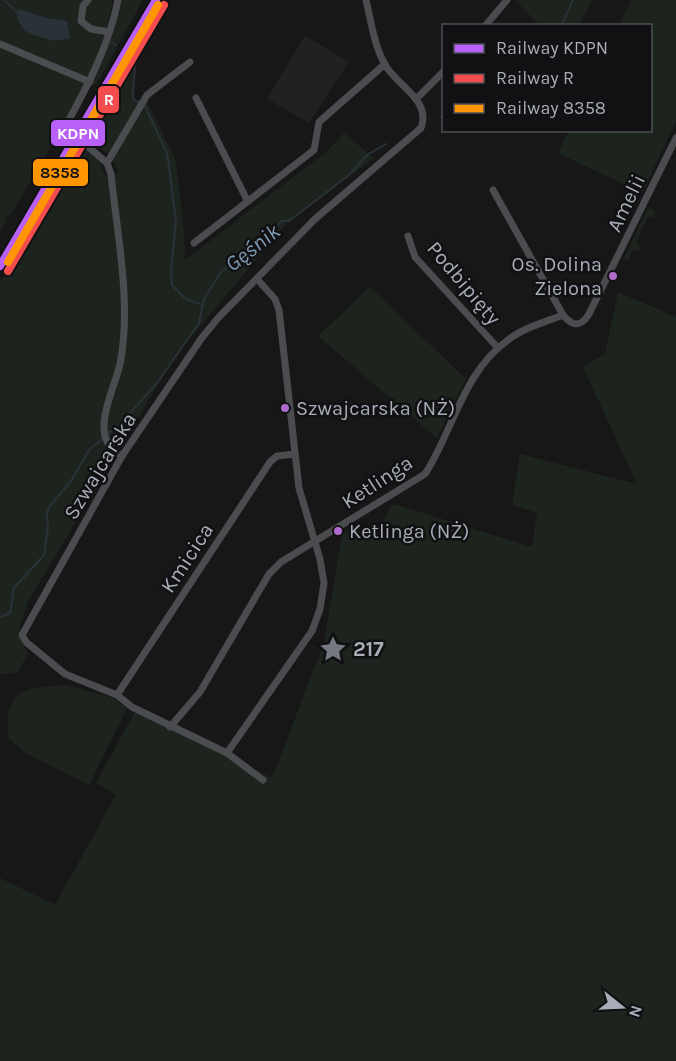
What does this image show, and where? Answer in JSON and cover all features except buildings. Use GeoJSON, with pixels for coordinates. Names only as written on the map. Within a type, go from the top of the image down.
{"type":"FeatureCollection","features":[{"type":"Feature","properties":{"kind":"street"},"geometry":{"type":"LineString","coordinates":[[88,0],[83,6],[81,21],[91,29],[109,32]]}},
{"type":"Feature","properties":{"kind":"street"},"geometry":{"type":"LineString","coordinates":[[118,0],[109,32],[90,82],[65,127],[107,163],[111,174],[122,282],[124,334],[120,364],[103,423],[107,443],[122,456]]}},
{"type":"Feature","properties":{"kind":"street"},"geometry":{"type":"LineString","coordinates":[[366,0],[371,26],[384,64],[416,99],[442,73]]}},
{"type":"Feature","properties":{"kind":"street"},"geometry":{"type":"LineString","coordinates":[[487,24],[507,0]]}},
{"type":"Feature","properties":{"kind":"street"},"geometry":{"type":"LineString","coordinates":[[0,44],[90,82]]}},
{"type":"Feature","properties":{"kind":"street"},"geometry":{"type":"LineString","coordinates":[[107,163],[141,103],[153,89],[190,62]]}},
{"type":"Feature","properties":{"kind":"street"},"geometry":{"type":"LineString","coordinates":[[194,243],[314,150],[319,122],[384,64]]}},
{"type":"Feature","properties":{"kind":"street"},"geometry":{"type":"LineString","coordinates":[[196,98],[248,200]]}},
{"type":"Feature","properties":{"kind":"street","name":"Szwajcarska"},"geometry":{"type":"LineString","coordinates":[[263,780],[227,753],[132,707],[117,695],[65,674],[26,642],[22,634],[122,456],[201,339],[218,318],[323,210],[415,135],[422,125],[423,116],[416,99]]}},
{"type":"Feature","properties":{"kind":"street","name":"Amelii"},"geometry":{"type":"LineString","coordinates":[[563,315],[578,325],[586,319],[676,138]]}},
{"type":"Feature","properties":{"kind":"street"},"geometry":{"type":"LineString","coordinates":[[493,190],[563,315]]}},
{"type":"Feature","properties":{"kind":"street","name":"Podbipięty"},"geometry":{"type":"LineString","coordinates":[[408,236],[415,257],[498,348]]}},
{"type":"Feature","properties":{"kind":"street"},"geometry":{"type":"LineString","coordinates":[[227,753],[312,631],[320,609],[324,583],[315,539],[299,488],[279,310],[275,298],[257,279]]}},
{"type":"Feature","properties":{"kind":"street","name":"Ketlinga"},"geometry":{"type":"LineString","coordinates":[[170,727],[200,692],[269,574],[280,562],[425,474],[434,461],[454,413],[483,365],[498,348],[515,335],[563,315]]}},
{"type":"Feature","properties":{"kind":"street","name":"Kmicica"},"geometry":{"type":"LineString","coordinates":[[117,695],[270,462],[277,456],[295,454]]}},
{"type":"Feature","properties":{"kind":"shaded area"},"geometry":{"type":"Polygon","coordinates":[[[0,0],[113,0],[97,56],[72,110],[12,213],[6,217],[0,233],[0,0]],[[19,9],[25,31],[55,41],[63,38],[67,21],[47,18],[19,9]]]}},
{"type":"Feature","properties":{"kind":"shaded area"},"geometry":{"type":"Polygon","coordinates":[[[120,0],[143,0],[96,85],[91,82],[120,0]]]}},
{"type":"Feature","properties":{"kind":"shaded area"},"geometry":{"type":"Polygon","coordinates":[[[515,0],[592,0],[580,24],[538,24],[515,0]]]}},
{"type":"Feature","properties":{"kind":"shaded area"},"geometry":{"type":"Polygon","coordinates":[[[631,0],[676,0],[676,121],[642,193],[558,153],[568,132],[652,132],[652,24],[619,24],[631,0]]]}},
{"type":"Feature","properties":{"kind":"shaded area"},"geometry":{"type":"Polygon","coordinates":[[[19,9],[47,18],[67,21],[70,38],[55,41],[25,31],[17,19],[19,9]]]}},
{"type":"Feature","properties":{"kind":"shaded area"},"geometry":{"type":"Polygon","coordinates":[[[305,36],[349,62],[309,123],[267,99],[305,36]]]}},
{"type":"Feature","properties":{"kind":"shaded area"},"geometry":{"type":"Polygon","coordinates":[[[134,61],[133,100],[146,100],[176,160],[185,260],[325,153],[344,133],[374,158],[288,222],[175,356],[28,601],[18,635],[28,654],[17,673],[0,674],[0,282],[80,146],[99,161],[105,177],[119,172],[111,157],[86,136],[134,61]]]}},
{"type":"Feature","properties":{"kind":"shaded area"},"geometry":{"type":"Polygon","coordinates":[[[649,209],[655,211],[654,218],[648,216],[636,243],[641,247],[638,252],[633,250],[628,260],[624,258],[649,209]]]}},
{"type":"Feature","properties":{"kind":"shaded area"},"geometry":{"type":"Polygon","coordinates":[[[370,287],[466,379],[437,438],[318,336],[370,287]]]}},
{"type":"Feature","properties":{"kind":"shaded area"},"geometry":{"type":"Polygon","coordinates":[[[618,292],[676,317],[676,1061],[0,1061],[0,878],[55,905],[116,795],[96,783],[137,708],[272,778],[324,643],[342,534],[353,528],[377,537],[390,506],[394,504],[532,547],[537,513],[512,505],[520,454],[637,484],[583,367],[605,354],[618,292]]]}},
{"type":"Feature","properties":{"kind":"shaded area"},"geometry":{"type":"Polygon","coordinates":[[[68,685],[112,698],[127,708],[89,785],[27,754],[9,739],[9,712],[18,695],[34,688],[68,685]]]}},
{"type":"Feature","properties":{"kind":"waterway"},"geometry":{"type":"LineString","coordinates":[[4,0],[18,13]]}},
{"type":"Feature","properties":{"kind":"waterway","name":"Gęśnik"},"geometry":{"type":"LineString","coordinates":[[562,24],[573,0]]}},
{"type":"Feature","properties":{"kind":"waterway"},"geometry":{"type":"LineString","coordinates":[[111,42],[116,45]]}},
{"type":"Feature","properties":{"kind":"waterway"},"geometry":{"type":"LineString","coordinates":[[131,54],[135,65],[134,100],[145,106],[168,159],[176,222],[171,270],[172,285],[186,299],[203,305]]}},
{"type":"Feature","properties":{"kind":"waterway","name":"Gęśnik"},"geometry":{"type":"LineString","coordinates":[[107,434],[117,427],[157,383],[199,323],[204,299],[220,273],[252,243],[263,240],[282,221],[289,221],[349,175],[367,155],[386,144]]}},
{"type":"Feature","properties":{"kind":"waterway","name":"Gęśnik"},"geometry":{"type":"LineString","coordinates":[[0,617],[10,613],[14,588],[44,555],[49,507],[71,481],[89,450],[104,438]]}},
{"type":"Feature","properties":{"kind":"rail line","name":"KDPN"},"geometry":{"type":"LineString","coordinates":[[0,266],[156,0]]}},
{"type":"Feature","properties":{"kind":"rail line","name":"8358"},"geometry":{"type":"LineString","coordinates":[[8,262],[158,5]]}},
{"type":"Feature","properties":{"kind":"rail line","name":"R"},"geometry":{"type":"LineString","coordinates":[[8,271],[164,5]]}},
{"type":"Feature","properties":{"kind":"place","name":"Os. Dolina Zielona"},"geometry":{"type":"Point","coordinates":[613,276]}},
{"type":"Feature","properties":{"kind":"place","name":"Szwajcarska (NŻ)"},"geometry":{"type":"Point","coordinates":[285,408]}},
{"type":"Feature","properties":{"kind":"place","name":"Ketlinga (NŻ)"},"geometry":{"type":"Point","coordinates":[338,531]}},
{"type":"Feature","properties":{"kind":"place","name":"217"},"geometry":{"type":"Point","coordinates":[333,649]}}]}
